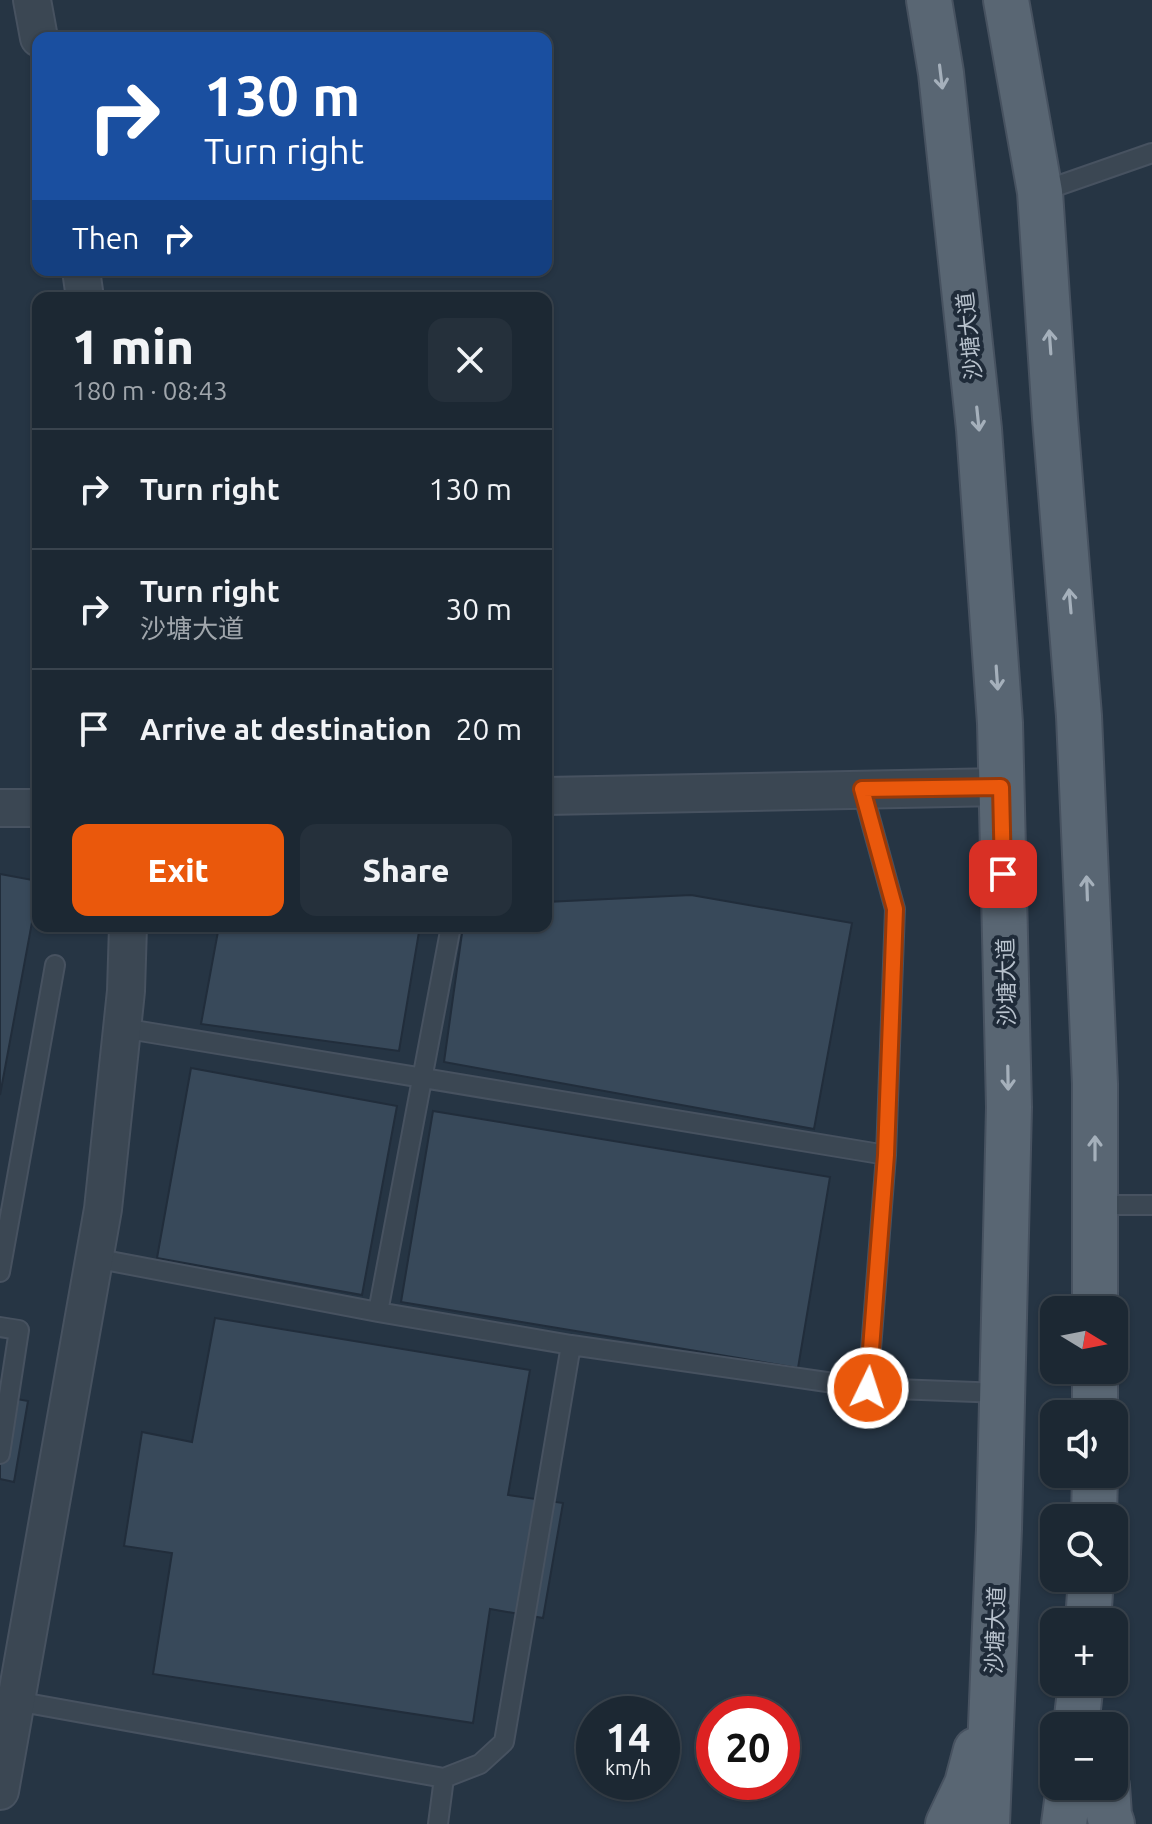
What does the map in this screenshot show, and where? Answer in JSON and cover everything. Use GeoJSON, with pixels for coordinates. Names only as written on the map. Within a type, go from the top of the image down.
{"type":"FeatureCollection","features":[{"type":"Feature","properties":{"kind":"main road","name":"沙塘大道"},"geometry":{"type":"LineString","coordinates":[[929,0],[943,88],[979,429],[1000,723],[1009,1107],[987,1824]]}},
{"type":"Feature","properties":{"kind":"main road"},"geometry":{"type":"LineString","coordinates":[[1006,0],[1040,192],[1079,716],[1095,1084],[1095,1296]]}},
{"type":"Feature","properties":{"kind":"main road"},"geometry":{"type":"LineString","coordinates":[[948,1824],[967,1784],[993,1682]]}},
{"type":"Feature","properties":{"kind":"main road"},"geometry":{"type":"LineString","coordinates":[[1064,1824],[1067,1800]]}},
{"type":"Feature","properties":{"kind":"main road"},"geometry":{"type":"LineString","coordinates":[[1108,1800],[1112,1824]]}},
{"type":"Feature","properties":{"kind":"street"},"geometry":{"type":"LineString","coordinates":[[32,0],[38,32]]}},
{"type":"Feature","properties":{"kind":"street"},"geometry":{"type":"LineString","coordinates":[[552,796],[1001,787]]}},
{"type":"Feature","properties":{"kind":"street"},"geometry":{"type":"LineString","coordinates":[[0,808],[32,808]]}},
{"type":"Feature","properties":{"kind":"street"},"geometry":{"type":"LineString","coordinates":[[0,1791],[8,1700],[103,1209],[126,991],[128,932]]}},
{"type":"Feature","properties":{"kind":"lane"},"geometry":{"type":"LineString","coordinates":[[1040,192],[1152,153]]}},
{"type":"Feature","properties":{"kind":"lane"},"geometry":{"type":"LineString","coordinates":[[862,789],[895,909],[886,1155],[868,1388]]}},
{"type":"Feature","properties":{"kind":"lane"},"geometry":{"type":"LineString","coordinates":[[378,1312],[450,932]]}},
{"type":"Feature","properties":{"kind":"lane"},"geometry":{"type":"LineString","coordinates":[[0,1272],[55,965]]}},
{"type":"Feature","properties":{"kind":"lane"},"geometry":{"type":"LineString","coordinates":[[122,1028],[886,1155]]}},
{"type":"Feature","properties":{"kind":"lane"},"geometry":{"type":"LineString","coordinates":[[1095,1205],[1152,1205]]}},
{"type":"Feature","properties":{"kind":"lane"},"geometry":{"type":"LineString","coordinates":[[94,1258],[571,1345],[868,1388],[1002,1393]]}},
{"type":"Feature","properties":{"kind":"lane"},"geometry":{"type":"LineString","coordinates":[[0,1327],[19,1330],[0,1454]]}},
{"type":"Feature","properties":{"kind":"lane"},"geometry":{"type":"LineString","coordinates":[[8,1700],[444,1778],[480,1764],[504,1742],[571,1345]]}},
{"type":"Feature","properties":{"kind":"lane"},"geometry":{"type":"LineString","coordinates":[[438,1824],[444,1778]]}},
{"type":"Feature","properties":{"kind":"building"},"geometry":{"type":"Polygon","coordinates":[[[0,874],[32,880],[32,922],[0,1095],[0,874]]]}},
{"type":"Feature","properties":{"kind":"building"},"geometry":{"type":"Polygon","coordinates":[[[691,895],[852,923],[814,1129],[444,1062],[462,932],[552,932],[552,902],[691,895]]]}},
{"type":"Feature","properties":{"kind":"building"},"geometry":{"type":"Polygon","coordinates":[[[218,932],[419,932],[399,1051],[201,1024],[218,932]]]}},
{"type":"Feature","properties":{"kind":"building"},"geometry":{"type":"Polygon","coordinates":[[[191,1068],[397,1106],[362,1295],[157,1258],[191,1068]]]}},
{"type":"Feature","properties":{"kind":"building"},"geometry":{"type":"Polygon","coordinates":[[[433,1111],[830,1177],[798,1368],[401,1302],[433,1111]]]}},
{"type":"Feature","properties":{"kind":"building"},"geometry":{"type":"Polygon","coordinates":[[[215,1318],[530,1370],[508,1495],[563,1503],[543,1618],[490,1609],[473,1723],[153,1674],[172,1553],[124,1546],[142,1432],[192,1442],[215,1318]]]}},
{"type":"Feature","properties":{"kind":"building"},"geometry":{"type":"Polygon","coordinates":[[[0,1396],[28,1401],[14,1482],[0,1479],[0,1396]]]}},
{"type":"Feature","properties":{"kind":"route"},"geometry":{"type":"LineString","coordinates":[[868,1388],[886,1155],[895,909],[862,789],[1001,787],[1003,874]]}}]}
